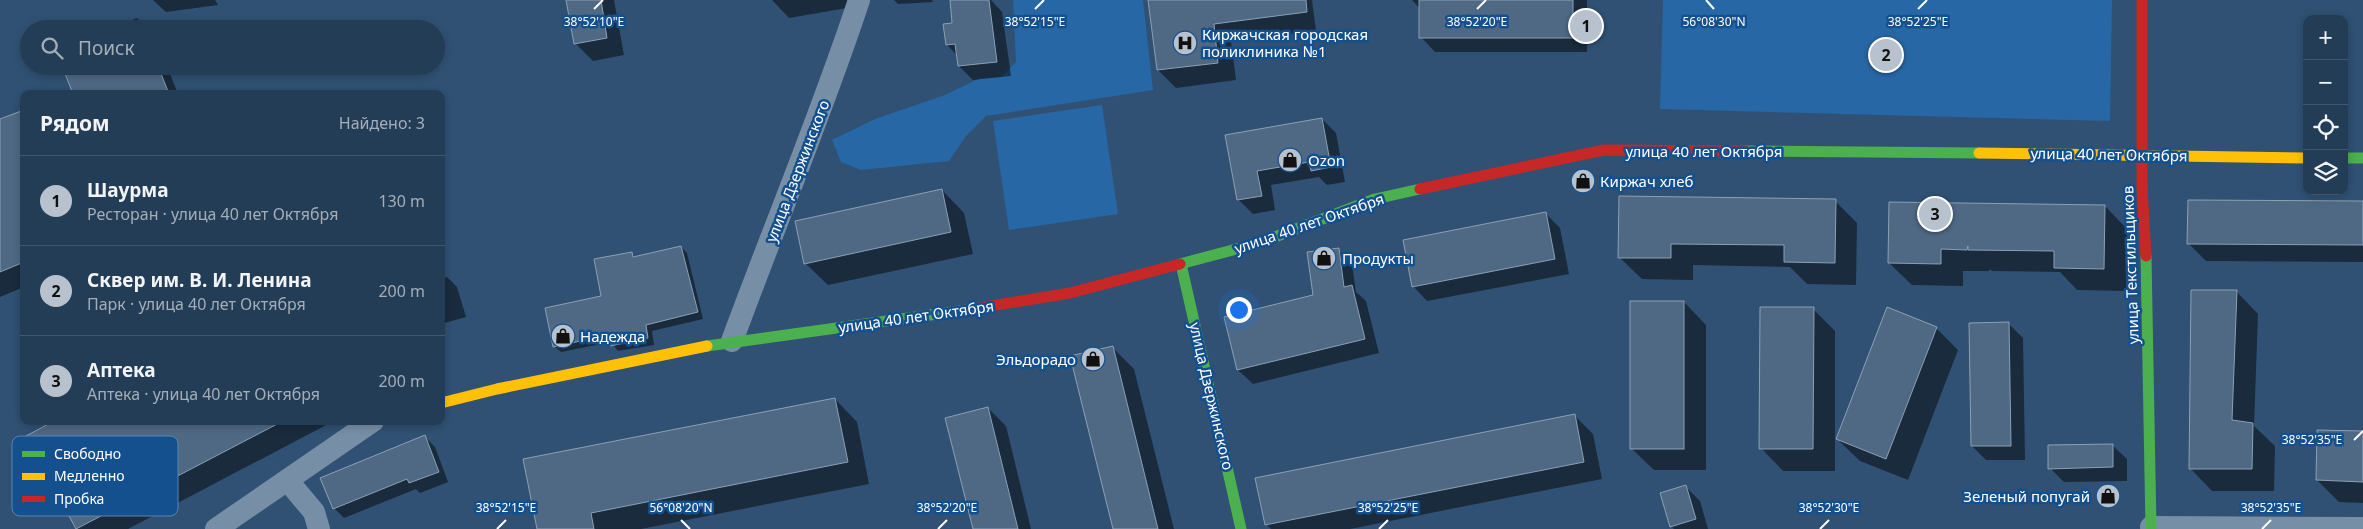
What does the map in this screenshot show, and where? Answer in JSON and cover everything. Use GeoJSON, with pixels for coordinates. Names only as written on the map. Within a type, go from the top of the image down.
{"type":"FeatureCollection","features":[{"type":"Feature","properties":{"kind":"street","name":"улица Дзержинского"},"geometry":{"type":"LineString","coordinates":[[732,341],[790,183],[830,87],[859,0]]}},
{"type":"Feature","properties":{"kind":"street","name":"улица Текстильщиков"},"geometry":{"type":"LineString","coordinates":[[2142,0],[2141,154],[2147,282],[2151,528]]}},
{"type":"Feature","properties":{"kind":"street","name":"улица 40 лет Октября"},"geometry":{"type":"LineString","coordinates":[[445,402],[497,389],[732,341],[1025,302],[1070,293],[1259,242],[1375,199],[1604,150],[2141,154],[2303,158]]}},
{"type":"Feature","properties":{"kind":"street"},"geometry":{"type":"LineString","coordinates":[[2348,158],[2363,158]]}},
{"type":"Feature","properties":{"kind":"street","name":"улица Дзержинского"},"geometry":{"type":"LineString","coordinates":[[1181,264],[1241,529]]}},
{"type":"Feature","properties":{"kind":"street"},"geometry":{"type":"LineString","coordinates":[[216,529],[367,425]]}},
{"type":"Feature","properties":{"kind":"street"},"geometry":{"type":"LineString","coordinates":[[288,481],[314,512],[319,529]]}},
{"type":"Feature","properties":{"kind":"street"},"geometry":{"type":"LineString","coordinates":[[2151,528],[2363,528]]}},
{"type":"Feature","properties":{"kind":"shaded area"},"geometry":{"type":"Polygon","coordinates":[[[1013,0],[1143,0],[1153,90],[986,116],[966,136],[949,161],[861,170],[841,162],[832,140],[875,119],[945,95],[980,78],[1001,77],[1016,62],[1013,0]]]}},
{"type":"Feature","properties":{"kind":"shaded area"},"geometry":{"type":"Polygon","coordinates":[[[1663,0],[2112,0],[2110,121],[1660,109],[1663,0]]]}},
{"type":"Feature","properties":{"kind":"shaded area"},"geometry":{"type":"Polygon","coordinates":[[[1102,105],[1118,214],[1009,230],[993,121],[1102,105]]]}},
{"type":"Feature","properties":{"kind":"building"},"geometry":{"type":"Polygon","coordinates":[[[566,0],[601,0],[607,38],[574,44],[566,0]]]}},
{"type":"Feature","properties":{"kind":"building"},"geometry":{"type":"Polygon","coordinates":[[[950,0],[989,0],[997,62],[958,66],[955,44],[946,45],[943,24],[952,23],[950,0]]]}},
{"type":"Feature","properties":{"kind":"building","name":"Киржачская городская поликлиника №1"},"geometry":{"type":"Polygon","coordinates":[[[1148,0],[1306,0],[1307,12],[1214,24],[1218,63],[1157,70],[1148,0]]]}},
{"type":"Feature","properties":{"kind":"building"},"geometry":{"type":"Polygon","coordinates":[[[1419,0],[1573,0],[1573,38],[1419,38],[1419,0]]]}},
{"type":"Feature","properties":{"kind":"building"},"geometry":{"type":"Polygon","coordinates":[[[66,75],[162,75],[167,90],[71,90],[66,75]]]}},
{"type":"Feature","properties":{"kind":"building"},"geometry":{"type":"Polygon","coordinates":[[[20,112],[20,264],[0,272],[0,119],[20,112]]]}},
{"type":"Feature","properties":{"kind":"building"},"geometry":{"type":"Polygon","coordinates":[[[1322,118],[1331,167],[1311,171],[1309,162],[1257,171],[1262,196],[1237,200],[1225,135],[1322,118]]]}},
{"type":"Feature","properties":{"kind":"building"},"geometry":{"type":"Polygon","coordinates":[[[942,189],[951,232],[804,264],[795,221],[942,189]]]}},
{"type":"Feature","properties":{"kind":"building"},"geometry":{"type":"Polygon","coordinates":[[[1619,196],[1836,199],[1835,263],[1784,262],[1784,245],[1671,244],[1671,258],[1618,258],[1619,196]]]}},
{"type":"Feature","properties":{"kind":"building"},"geometry":{"type":"Polygon","coordinates":[[[2188,200],[2363,201],[2363,245],[2187,244],[2188,200]]]}},
{"type":"Feature","properties":{"kind":"building"},"geometry":{"type":"Polygon","coordinates":[[[1889,202],[2105,205],[2104,269],[2054,268],[2054,251],[1968,250],[1968,246],[1967,250],[1941,249],[1941,264],[1888,263],[1889,202]]]}},
{"type":"Feature","properties":{"kind":"building"},"geometry":{"type":"Polygon","coordinates":[[[1546,212],[1555,259],[1412,287],[1403,240],[1546,212]]]}},
{"type":"Feature","properties":{"kind":"building"},"geometry":{"type":"Polygon","coordinates":[[[681,246],[698,312],[646,325],[648,338],[610,346],[608,335],[553,347],[545,308],[601,296],[594,259],[632,252],[633,257],[681,246]]]}},
{"type":"Feature","properties":{"kind":"building"},"geometry":{"type":"Polygon","coordinates":[[[1339,248],[1344,287],[1352,285],[1365,339],[1237,370],[1224,317],[1313,295],[1307,252],[1339,248]]]}},
{"type":"Feature","properties":{"kind":"building"},"geometry":{"type":"Polygon","coordinates":[[[2191,290],[2237,290],[2232,420],[2253,423],[2252,469],[2189,469],[2191,290]]]}},
{"type":"Feature","properties":{"kind":"building"},"geometry":{"type":"Polygon","coordinates":[[[1630,301],[1684,301],[1684,449],[1630,449],[1630,301]]]}},
{"type":"Feature","properties":{"kind":"building"},"geometry":{"type":"Polygon","coordinates":[[[1760,307],[1814,307],[1813,449],[1759,449],[1760,307]]]}},
{"type":"Feature","properties":{"kind":"building"},"geometry":{"type":"Polygon","coordinates":[[[1887,307],[1937,327],[1886,459],[1836,439],[1887,307]]]}},
{"type":"Feature","properties":{"kind":"building"},"geometry":{"type":"Polygon","coordinates":[[[2009,322],[2011,446],[1971,446],[1969,323],[2009,322]]]}},
{"type":"Feature","properties":{"kind":"building"},"geometry":{"type":"Polygon","coordinates":[[[1113,346],[1158,529],[1113,529],[1070,356],[1113,346]]]}},
{"type":"Feature","properties":{"kind":"building"},"geometry":{"type":"Polygon","coordinates":[[[835,398],[848,462],[591,513],[594,529],[537,529],[523,459],[835,398]]]}},
{"type":"Feature","properties":{"kind":"building"},"geometry":{"type":"Polygon","coordinates":[[[988,407],[1018,529],[973,529],[945,418],[988,407]]]}},
{"type":"Feature","properties":{"kind":"building"},"geometry":{"type":"Polygon","coordinates":[[[1575,414],[1584,462],[1265,525],[1255,478],[1575,414]]]}},
{"type":"Feature","properties":{"kind":"building"},"geometry":{"type":"Polygon","coordinates":[[[47,425],[275,425],[178,476],[178,436],[26,436],[47,425]]]}},
{"type":"Feature","properties":{"kind":"building"},"geometry":{"type":"Polygon","coordinates":[[[2317,430],[2363,431],[2363,482],[2316,480],[2317,430]]]}},
{"type":"Feature","properties":{"kind":"building"},"geometry":{"type":"Polygon","coordinates":[[[425,435],[439,472],[409,483],[407,479],[333,509],[320,478],[425,435]]]}},
{"type":"Feature","properties":{"kind":"building"},"geometry":{"type":"Polygon","coordinates":[[[2113,444],[2113,467],[2048,469],[2048,445],[2113,444]]]}},
{"type":"Feature","properties":{"kind":"building"},"geometry":{"type":"Polygon","coordinates":[[[1686,485],[1696,519],[1670,527],[1660,493],[1686,485]]]}},
{"type":"Feature","properties":{"kind":"building"},"geometry":{"type":"Polygon","coordinates":[[[69,516],[101,516],[76,529],[69,516]]]}},
{"type":"Feature","properties":{"kind":"traffic: fast"},"geometry":{"type":"LineString","coordinates":[[1745,151],[1979,153]]}},
{"type":"Feature","properties":{"kind":"traffic: fast"},"geometry":{"type":"LineString","coordinates":[[2348,158],[2363,158]]}},
{"type":"Feature","properties":{"kind":"traffic: fast"},"geometry":{"type":"LineString","coordinates":[[1180,264],[1259,243],[1375,199],[1420,189]]}},
{"type":"Feature","properties":{"kind":"traffic: fast"},"geometry":{"type":"LineString","coordinates":[[2146,256],[2151,529]]}},
{"type":"Feature","properties":{"kind":"traffic: fast"},"geometry":{"type":"LineString","coordinates":[[1181,264],[1241,529]]}},
{"type":"Feature","properties":{"kind":"traffic: fast"},"geometry":{"type":"LineString","coordinates":[[707,346],[966,310]]}},
{"type":"Feature","properties":{"kind":"traffic: slow"},"geometry":{"type":"LineString","coordinates":[[1979,153],[2303,158]]}},
{"type":"Feature","properties":{"kind":"traffic: slow"},"geometry":{"type":"LineString","coordinates":[[445,402],[497,389],[707,346]]}},
{"type":"Feature","properties":{"kind":"traffic: jam"},"geometry":{"type":"LineString","coordinates":[[2142,0],[2142,188],[2146,256]]}},
{"type":"Feature","properties":{"kind":"traffic: jam"},"geometry":{"type":"LineString","coordinates":[[1420,189],[1604,150],[1745,151]]}},
{"type":"Feature","properties":{"kind":"traffic: jam"},"geometry":{"type":"LineString","coordinates":[[966,310],[1070,293],[1180,264]]}},
{"type":"Feature","properties":{"kind":"place","name":"Шаурма"},"geometry":{"type":"Point","coordinates":[1586,26]}},
{"type":"Feature","properties":{"kind":"place","name":"Киржачская городская поликлиника №1"},"geometry":{"type":"Point","coordinates":[1185,43]}},
{"type":"Feature","properties":{"kind":"place","name":"Сквер им. В. И. Ленина"},"geometry":{"type":"Point","coordinates":[1886,55]}},
{"type":"Feature","properties":{"kind":"place","name":"Ozon"},"geometry":{"type":"Point","coordinates":[1290,160]}},
{"type":"Feature","properties":{"kind":"place","name":"Киржач хлеб"},"geometry":{"type":"Point","coordinates":[1583,181]}},
{"type":"Feature","properties":{"kind":"place","name":"Аптека"},"geometry":{"type":"Point","coordinates":[1935,214]}},
{"type":"Feature","properties":{"kind":"place","name":"Продукты"},"geometry":{"type":"Point","coordinates":[1324,258]}},
{"type":"Feature","properties":{"kind":"place","name":"Надежда"},"geometry":{"type":"Point","coordinates":[563,336]}},
{"type":"Feature","properties":{"kind":"place","name":"Эльдорадо"},"geometry":{"type":"Point","coordinates":[1093,359]}},
{"type":"Feature","properties":{"kind":"place","name":"Зеленый попугай"},"geometry":{"type":"Point","coordinates":[2108,496]}}]}
